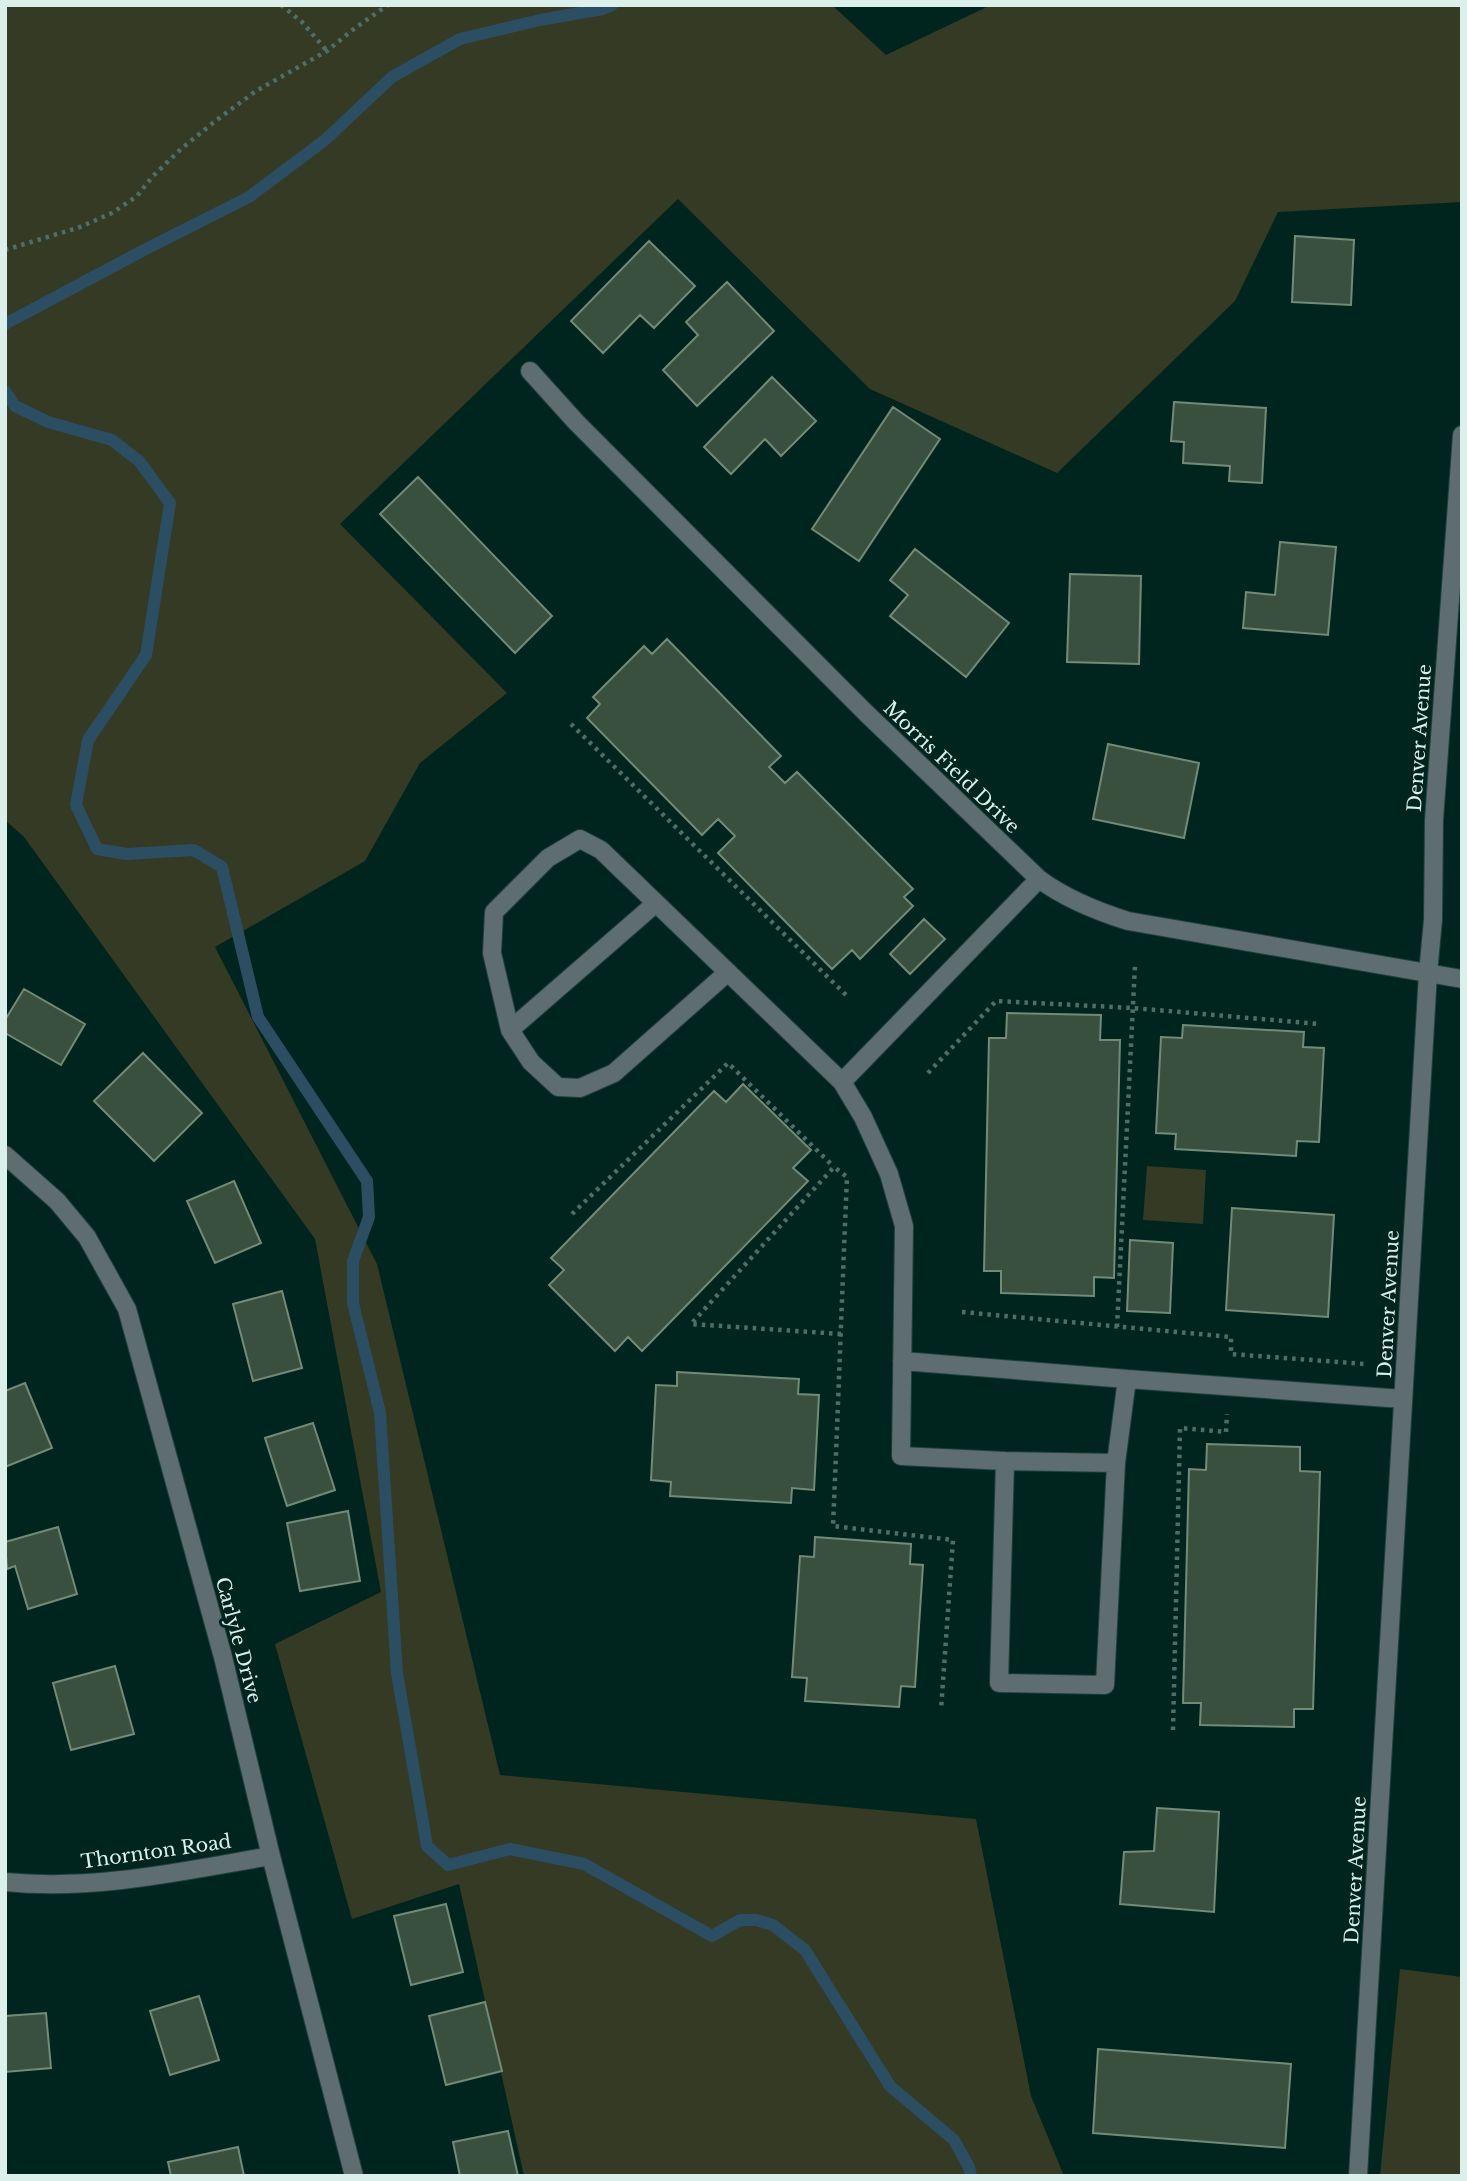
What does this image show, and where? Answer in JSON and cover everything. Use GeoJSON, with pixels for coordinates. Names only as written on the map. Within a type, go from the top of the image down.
{"type":"FeatureCollection","features":[{"type":"Feature","properties":{"kind":"street","name":"Morris Field Drive"},"geometry":{"type":"LineString","coordinates":[[530,371],[636,484],[866,713],[1039,879],[1056,892],[1128,922],[1462,979]]}},
{"type":"Feature","properties":{"kind":"street","name":"Denver Avenue"},"geometry":{"type":"LineString","coordinates":[[1358,2176],[1433,920],[1434,820],[1462,435]]}},
{"type":"Feature","properties":{"kind":"street"},"geometry":{"type":"LineString","coordinates":[[728,972],[614,1073],[580,1088],[558,1087],[531,1062],[510,1030],[492,953],[494,912],[548,858],[580,839],[601,850],[728,972],[842,1082],[863,1117],[889,1174],[904,1226],[901,1456],[1116,1463]]}},
{"type":"Feature","properties":{"kind":"street"},"geometry":{"type":"LineString","coordinates":[[842,1082],[1039,879]]}},
{"type":"Feature","properties":{"kind":"street"},"geometry":{"type":"LineString","coordinates":[[510,1030],[656,903]]}},
{"type":"Feature","properties":{"kind":"street","name":"Carlyle Drive"},"geometry":{"type":"LineString","coordinates":[[5,1155],[57,1201],[87,1237],[127,1309],[219,1644],[354,2176]]}},
{"type":"Feature","properties":{"kind":"street"},"geometry":{"type":"LineString","coordinates":[[902,1361],[1403,1399]]}},
{"type":"Feature","properties":{"kind":"street"},"geometry":{"type":"LineString","coordinates":[[1005,1461],[999,1683],[1105,1685],[1116,1463],[1127,1379]]}},
{"type":"Feature","properties":{"kind":"street","name":"Thornton Road"},"geometry":{"type":"LineString","coordinates":[[5,1882],[96,1883],[162,1875],[271,1856]]}},
{"type":"Feature","properties":{"kind":"path"},"geometry":{"type":"LineString","coordinates":[[281,5],[302,22],[327,51]]}},
{"type":"Feature","properties":{"kind":"path"},"geometry":{"type":"LineString","coordinates":[[5,250],[80,227],[112,213],[137,196],[182,148],[218,119],[256,91],[327,51],[388,5]]}},
{"type":"Feature","properties":{"kind":"path"},"geometry":{"type":"LineString","coordinates":[[570,724],[846,995]]}},
{"type":"Feature","properties":{"kind":"path"},"geometry":{"type":"LineString","coordinates":[[1117,1327],[1135,965]]}},
{"type":"Feature","properties":{"kind":"path"},"geometry":{"type":"LineString","coordinates":[[928,1073],[996,1001],[1319,1024]]}},
{"type":"Feature","properties":{"kind":"path"},"geometry":{"type":"LineString","coordinates":[[572,1214],[728,1063],[847,1177],[833,1526],[953,1540],[941,1710]]}},
{"type":"Feature","properties":{"kind":"path"},"geometry":{"type":"LineString","coordinates":[[834,1167],[691,1324],[841,1334]]}},
{"type":"Feature","properties":{"kind":"path"},"geometry":{"type":"LineString","coordinates":[[962,1312],[1231,1337],[1231,1354],[1365,1364]]}},
{"type":"Feature","properties":{"kind":"path"},"geometry":{"type":"LineString","coordinates":[[1173,1730],[1180,1428],[1226,1432],[1227,1411]]}},
{"type":"Feature","properties":{"kind":"green space"},"geometry":{"type":"Polygon","coordinates":[[[5,5],[832,5],[886,55],[991,5],[1462,5],[1462,202],[1278,212],[1235,301],[1057,473],[870,389],[678,199],[340,524],[507,693],[420,763],[365,861],[215,947],[377,1264],[500,1775],[976,1819],[1031,2096],[1064,2176],[524,2176],[459,1884],[352,1919],[275,1644],[381,1592],[315,1239],[24,837],[5,820],[5,5]]]}},
{"type":"Feature","properties":{"kind":"green space"},"geometry":{"type":"Polygon","coordinates":[[[1147,1166],[1206,1170],[1203,1224],[1143,1220],[1147,1166]]]}},
{"type":"Feature","properties":{"kind":"green space"},"geometry":{"type":"Polygon","coordinates":[[[1400,1969],[1462,1977],[1462,2176],[1380,2176],[1400,1969]]]}},
{"type":"Feature","properties":{"kind":"building"},"geometry":{"type":"Polygon","coordinates":[[[1295,236],[1354,240],[1351,305],[1292,302],[1295,236]]]}},
{"type":"Feature","properties":{"kind":"building"},"geometry":{"type":"Polygon","coordinates":[[[649,241],[695,286],[654,328],[640,315],[603,353],[571,321],[649,241]]]}},
{"type":"Feature","properties":{"kind":"building"},"geometry":{"type":"Polygon","coordinates":[[[727,282],[774,331],[697,406],[663,370],[698,335],[686,322],[727,282]]]}},
{"type":"Feature","properties":{"kind":"building"},"geometry":{"type":"Polygon","coordinates":[[[772,377],[816,421],[781,456],[765,439],[731,474],[704,447],[772,377]]]}},
{"type":"Feature","properties":{"kind":"building"},"geometry":{"type":"Polygon","coordinates":[[[1174,402],[1266,408],[1262,483],[1229,481],[1230,466],[1183,463],[1184,442],[1171,441],[1174,402]]]}},
{"type":"Feature","properties":{"kind":"building"},"geometry":{"type":"Polygon","coordinates":[[[893,407],[940,439],[859,561],[812,529],[893,407]]]}},
{"type":"Feature","properties":{"kind":"building"},"geometry":{"type":"Polygon","coordinates":[[[418,477],[552,616],[515,653],[380,514],[418,477]]]}},
{"type":"Feature","properties":{"kind":"building"},"geometry":{"type":"Polygon","coordinates":[[[1280,542],[1336,547],[1328,635],[1243,628],[1246,592],[1275,595],[1280,542]]]}},
{"type":"Feature","properties":{"kind":"building"},"geometry":{"type":"Polygon","coordinates":[[[915,549],[1009,623],[966,677],[890,616],[908,595],[890,580],[915,549]]]}},
{"type":"Feature","properties":{"kind":"building"},"geometry":{"type":"Polygon","coordinates":[[[1070,574],[1141,576],[1139,664],[1067,662],[1070,574]]]}},
{"type":"Feature","properties":{"kind":"building"},"geometry":{"type":"Polygon","coordinates":[[[667,639],[781,756],[769,767],[785,783],[797,772],[913,889],[904,897],[913,906],[860,959],[852,950],[832,969],[718,853],[735,836],[718,819],[702,835],[587,718],[600,704],[593,697],[644,646],[652,654],[667,639]]]}},
{"type":"Feature","properties":{"kind":"building"},"geometry":{"type":"Polygon","coordinates":[[[1108,744],[1199,763],[1184,838],[1093,819],[1108,744]]]}},
{"type":"Feature","properties":{"kind":"building"},"geometry":{"type":"Polygon","coordinates":[[[924,919],[945,939],[910,974],[890,954],[924,919]]]}},
{"type":"Feature","properties":{"kind":"building"},"geometry":{"type":"Polygon","coordinates":[[[24,989],[85,1024],[61,1065],[5,1033],[5,1020],[24,989]]]}},
{"type":"Feature","properties":{"kind":"building"},"geometry":{"type":"Polygon","coordinates":[[[1007,1013],[1101,1015],[1100,1040],[1120,1040],[1114,1278],[1094,1277],[1094,1296],[1001,1293],[1001,1271],[984,1271],[989,1038],[1006,1038],[1007,1013]]]}},
{"type":"Feature","properties":{"kind":"building"},"geometry":{"type":"Polygon","coordinates":[[[1183,1025],[1304,1032],[1303,1047],[1324,1048],[1319,1142],[1297,1141],[1296,1156],[1175,1149],[1176,1134],[1156,1133],[1161,1037],[1182,1038],[1183,1025]]]}},
{"type":"Feature","properties":{"kind":"building"},"geometry":{"type":"Polygon","coordinates":[[[143,1053],[202,1113],[154,1161],[94,1101],[143,1053]]]}},
{"type":"Feature","properties":{"kind":"building"},"geometry":{"type":"Polygon","coordinates":[[[743,1084],[811,1150],[793,1168],[808,1181],[642,1351],[628,1337],[615,1351],[549,1285],[564,1270],[551,1258],[714,1091],[726,1102],[743,1084]]]}},
{"type":"Feature","properties":{"kind":"building"},"geometry":{"type":"Polygon","coordinates":[[[234,1181],[261,1243],[215,1263],[187,1201],[234,1181]]]}},
{"type":"Feature","properties":{"kind":"building"},"geometry":{"type":"Polygon","coordinates":[[[1232,1208],[1334,1215],[1328,1317],[1226,1310],[1232,1208]]]}},
{"type":"Feature","properties":{"kind":"building"},"geometry":{"type":"Polygon","coordinates":[[[1130,1240],[1173,1243],[1170,1313],[1127,1311],[1130,1240]]]}},
{"type":"Feature","properties":{"kind":"building"},"geometry":{"type":"Polygon","coordinates":[[[282,1291],[302,1368],[253,1381],[233,1304],[282,1291]]]}},
{"type":"Feature","properties":{"kind":"building"},"geometry":{"type":"Polygon","coordinates":[[[677,1372],[799,1379],[798,1394],[819,1395],[814,1490],[792,1488],[791,1503],[670,1496],[671,1482],[651,1480],[656,1385],[677,1386],[677,1372]]]}},
{"type":"Feature","properties":{"kind":"building"},"geometry":{"type":"Polygon","coordinates":[[[25,1383],[52,1448],[5,1467],[5,1391],[25,1383]]]}},
{"type":"Feature","properties":{"kind":"building"},"geometry":{"type":"Polygon","coordinates":[[[313,1423],[335,1490],[287,1506],[265,1438],[313,1423]]]}},
{"type":"Feature","properties":{"kind":"building"},"geometry":{"type":"Polygon","coordinates":[[[1207,1444],[1300,1447],[1300,1471],[1320,1472],[1313,1709],[1294,1709],[1294,1727],[1200,1725],[1201,1703],[1183,1703],[1189,1469],[1206,1470],[1207,1444]]]}},
{"type":"Feature","properties":{"kind":"building"},"geometry":{"type":"Polygon","coordinates":[[[348,1511],[360,1581],[300,1591],[287,1523],[348,1511]]]}},
{"type":"Feature","properties":{"kind":"building"},"geometry":{"type":"Polygon","coordinates":[[[58,1527],[77,1594],[28,1609],[15,1566],[7,1569],[5,1542],[58,1527]]]}},
{"type":"Feature","properties":{"kind":"building"},"geometry":{"type":"Polygon","coordinates":[[[815,1537],[911,1544],[910,1564],[923,1565],[915,1687],[901,1686],[899,1707],[805,1701],[807,1678],[792,1677],[800,1556],[814,1557],[815,1537]]]}},
{"type":"Feature","properties":{"kind":"building"},"geometry":{"type":"Polygon","coordinates":[[[115,1666],[134,1734],[71,1750],[53,1683],[115,1666]]]}},
{"type":"Feature","properties":{"kind":"building"},"geometry":{"type":"Polygon","coordinates":[[[1157,1808],[1219,1812],[1214,1912],[1120,1904],[1124,1852],[1154,1851],[1157,1808]]]}},
{"type":"Feature","properties":{"kind":"building"},"geometry":{"type":"Polygon","coordinates":[[[446,1904],[463,1972],[411,1985],[394,1916],[446,1904]]]}},
{"type":"Feature","properties":{"kind":"building"},"geometry":{"type":"Polygon","coordinates":[[[199,1996],[219,2060],[170,2075],[150,2011],[199,1996]]]}},
{"type":"Feature","properties":{"kind":"building"},"geometry":{"type":"Polygon","coordinates":[[[485,2002],[502,2071],[446,2085],[429,2016],[485,2002]]]}},
{"type":"Feature","properties":{"kind":"building"},"geometry":{"type":"Polygon","coordinates":[[[46,2013],[51,2068],[5,2072],[5,2016],[46,2013]]]}},
{"type":"Feature","properties":{"kind":"building"},"geometry":{"type":"Polygon","coordinates":[[[1098,2049],[1291,2064],[1285,2148],[1093,2133],[1098,2049]]]}},
{"type":"Feature","properties":{"kind":"building"},"geometry":{"type":"Polygon","coordinates":[[[508,2131],[518,2176],[460,2176],[453,2142],[508,2131]]]}},
{"type":"Feature","properties":{"kind":"building"},"geometry":{"type":"Polygon","coordinates":[[[238,2147],[244,2176],[171,2176],[168,2162],[238,2147]]]}},
{"type":"Feature","properties":{"kind":"waterway"},"geometry":{"type":"LineString","coordinates":[[5,324],[249,197],[325,140],[392,77],[460,39],[612,5]]}},
{"type":"Feature","properties":{"kind":"waterway"},"geometry":{"type":"LineString","coordinates":[[5,391],[15,406],[48,422],[112,440],[139,461],[170,503],[146,655],[88,740],[76,805],[97,849],[126,854],[194,850],[222,867],[258,1017],[367,1181],[369,1217],[353,1261],[353,1303],[380,1413],[397,1673],[427,1846],[448,1865],[510,1849],[584,1864],[712,1936],[740,1920],[756,1920],[773,1925],[805,1950],[890,2086],[954,2140],[971,2176]]}}]}
